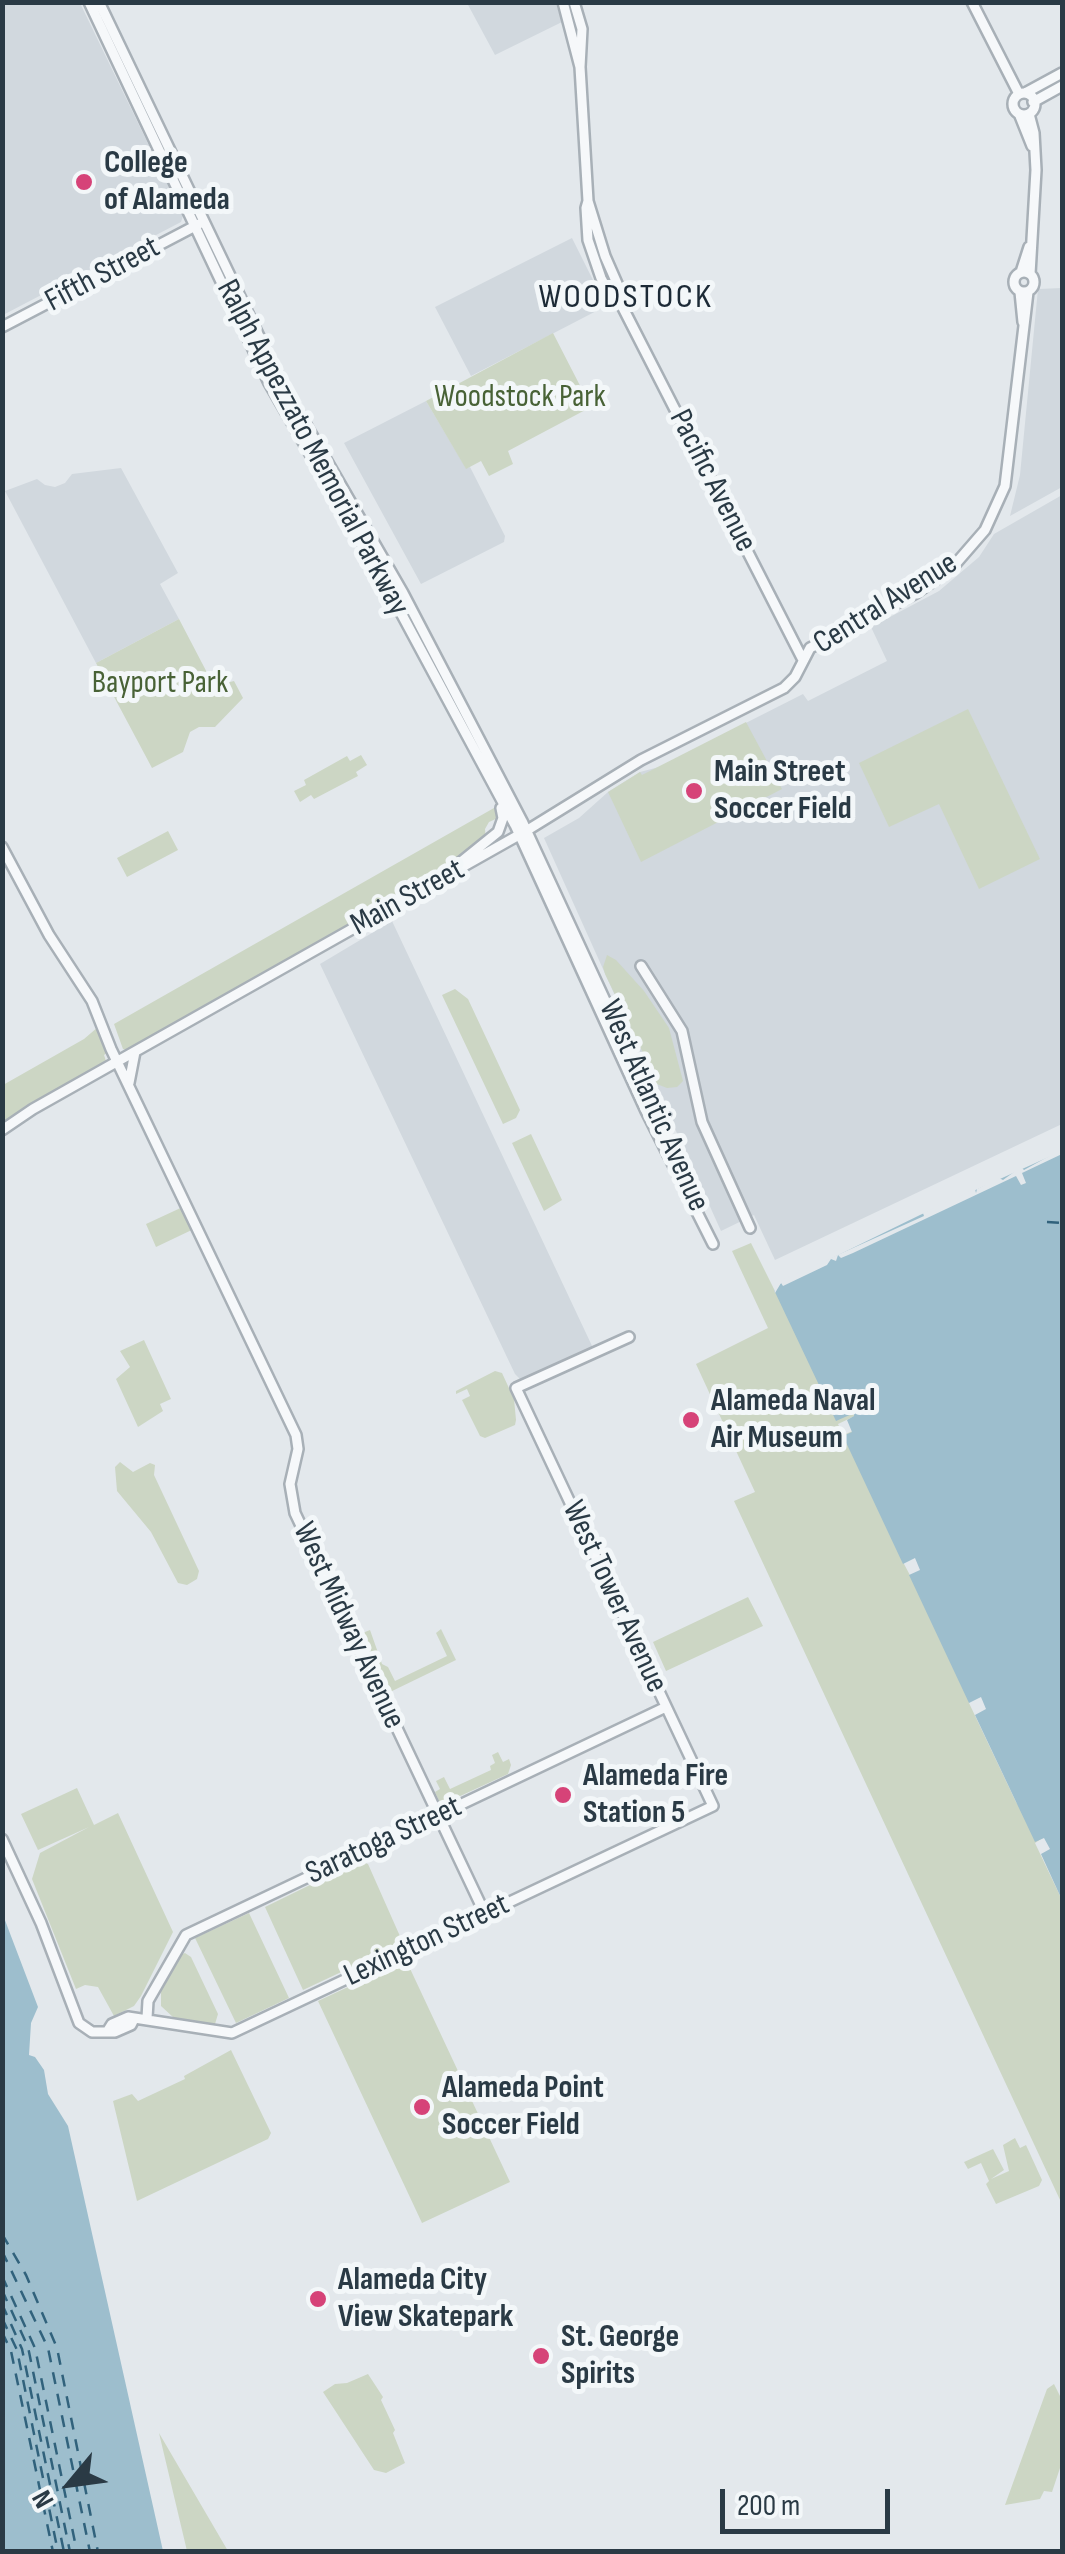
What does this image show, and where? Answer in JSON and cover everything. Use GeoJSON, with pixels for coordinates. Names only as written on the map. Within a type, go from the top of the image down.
{"type":"FeatureCollection","features":[{"type":"Feature","properties":{"kind":"street","name":"Ralph Appezzato Memorial Parkway"},"geometry":{"type":"LineString","coordinates":[[89,2],[278,378],[403,593],[522,833]]}},
{"type":"Feature","properties":{"kind":"street","name":"Ralph Appezzato Memorial Parkway"},"geometry":{"type":"LineString","coordinates":[[99,2],[269,382],[522,833]]}},
{"type":"Feature","properties":{"kind":"street"},"geometry":{"type":"LineString","coordinates":[[568,2],[581,21],[588,240],[621,304]]}},
{"type":"Feature","properties":{"kind":"street"},"geometry":{"type":"LineString","coordinates":[[568,2],[580,67]]}},
{"type":"Feature","properties":{"kind":"street"},"geometry":{"type":"LineString","coordinates":[[972,2],[1026,96],[1024,115],[1035,156],[1026,273],[1034,285],[1024,292],[1013,282],[1026,273]]}},
{"type":"Feature","properties":{"kind":"street"},"geometry":{"type":"LineString","coordinates":[[1024,115],[1014,104],[1062,73]]}},
{"type":"Feature","properties":{"kind":"street"},"geometry":{"type":"LineString","coordinates":[[1026,96],[1062,86]]}},
{"type":"Feature","properties":{"kind":"street","name":"Pacific Avenue"},"geometry":{"type":"LineString","coordinates":[[588,200],[623,297],[621,304],[802,658]]}},
{"type":"Feature","properties":{"kind":"street","name":"Fifth Street"},"geometry":{"type":"LineString","coordinates":[[2,327],[200,224]]}},
{"type":"Feature","properties":{"kind":"street","name":"Central Avenue"},"geometry":{"type":"LineString","coordinates":[[802,658],[822,641],[940,577],[963,558],[985,530],[999,504],[1010,466],[1026,318],[1024,292]]}},
{"type":"Feature","properties":{"kind":"street","name":"Main Street"},"geometry":{"type":"LineString","coordinates":[[2,1130],[522,833],[640,760],[784,688],[795,677],[802,658]]}},
{"type":"Feature","properties":{"kind":"street"},"geometry":{"type":"LineString","coordinates":[[444,877],[494,836],[503,818],[465,740],[466,734]]}},
{"type":"Feature","properties":{"kind":"street","name":"West Atlantic Avenue"},"geometry":{"type":"LineString","coordinates":[[522,833],[634,1063],[712,1244],[673,1168],[522,833]]}},
{"type":"Feature","properties":{"kind":"street","name":"West Midway Avenue"},"geometry":{"type":"LineString","coordinates":[[2,848],[49,935],[88,992],[296,1435],[298,1450],[290,1484],[296,1513],[485,1914]]}},
{"type":"Feature","properties":{"kind":"street","name":"West Atlantic Avenue"},"geometry":{"type":"LineString","coordinates":[[641,966],[682,1031],[702,1122],[750,1228]]}},
{"type":"Feature","properties":{"kind":"street"},"geometry":{"type":"LineString","coordinates":[[130,1084],[135,1052]]}},
{"type":"Feature","properties":{"kind":"street","name":"West Tower Avenue"},"geometry":{"type":"LineString","coordinates":[[629,1337],[516,1388],[713,1806]]}},
{"type":"Feature","properties":{"kind":"street","name":"Saratoga Street"},"geometry":{"type":"LineString","coordinates":[[146,2018],[148,2002],[186,1934],[666,1707]]}},
{"type":"Feature","properties":{"kind":"street","name":"Lexington Street"},"geometry":{"type":"LineString","coordinates":[[2,1839],[41,1922],[79,2023],[92,2032],[107,2032],[112,2024],[128,2016],[232,2033],[713,1806]]}},
{"type":"Feature","properties":{"kind":"shaded area","name":"College of Alameda"},"geometry":{"type":"Polygon","coordinates":[[[3,3],[80,3],[183,216],[181,222],[3,315],[3,3]]]}},
{"type":"Feature","properties":{"kind":"shaded area"},"geometry":{"type":"Polygon","coordinates":[[[467,3],[556,3],[562,22],[495,55],[467,3]]]}},
{"type":"Feature","properties":{"kind":"shaded area"},"geometry":{"type":"Polygon","coordinates":[[[572,238],[606,306],[471,376],[435,307],[572,238]]]}},
{"type":"Feature","properties":{"kind":"shaded area"},"geometry":{"type":"Polygon","coordinates":[[[1062,288],[1062,487],[1010,516],[1020,475],[1038,289],[1062,288]]]}},
{"type":"Feature","properties":{"kind":"shaded area"},"geometry":{"type":"Polygon","coordinates":[[[426,401],[466,468],[470,467],[505,536],[504,542],[421,584],[344,443],[426,401]]]}},
{"type":"Feature","properties":{"kind":"shaded area"},"geometry":{"type":"Polygon","coordinates":[[[121,468],[178,573],[160,584],[179,619],[96,663],[5,491],[37,479],[55,487],[72,474],[121,468]]]}},
{"type":"Feature","properties":{"kind":"shaded area"},"geometry":{"type":"Polygon","coordinates":[[[1062,495],[1062,1124],[775,1260],[754,1215],[721,1231],[544,838],[579,818],[608,792],[640,772],[659,767],[803,694],[808,701],[887,661],[871,627],[939,591],[979,557],[994,534],[1062,495]]]}},
{"type":"Feature","properties":{"kind":"shaded area"},"geometry":{"type":"Polygon","coordinates":[[[392,921],[593,1348],[527,1380],[515,1374],[320,964],[392,921]]]}},
{"type":"Feature","properties":{"kind":"green space","name":"Woodstock Park"},"geometry":{"type":"Polygon","coordinates":[[[553,333],[591,407],[508,451],[513,464],[489,476],[481,461],[466,469],[426,401],[553,333]]]}},
{"type":"Feature","properties":{"kind":"green space","name":"Bayport Park"},"geometry":{"type":"Polygon","coordinates":[[[179,619],[214,686],[234,681],[243,698],[215,727],[199,727],[190,732],[183,752],[152,768],[96,663],[179,619]]]}},
{"type":"Feature","properties":{"kind":"green space"},"geometry":{"type":"Polygon","coordinates":[[[968,709],[1040,859],[979,889],[939,804],[889,827],[859,763],[968,709]]]}},
{"type":"Feature","properties":{"kind":"green space","name":"Main Street Soccer Field"},"geometry":{"type":"Polygon","coordinates":[[[746,722],[782,789],[641,862],[608,792],[640,772],[642,775],[746,722]]]}},
{"type":"Feature","properties":{"kind":"green space"},"geometry":{"type":"Polygon","coordinates":[[[361,755],[367,765],[356,772],[358,776],[300,802],[294,791],[306,785],[304,780],[347,756],[350,761],[361,755]]]}},
{"type":"Feature","properties":{"kind":"green space"},"geometry":{"type":"Polygon","coordinates":[[[494,808],[498,818],[485,829],[486,840],[417,886],[123,1049],[114,1024],[494,808]]]}},
{"type":"Feature","properties":{"kind":"green space"},"geometry":{"type":"Polygon","coordinates":[[[168,831],[178,850],[127,877],[117,858],[168,831]]]}},
{"type":"Feature","properties":{"kind":"green space"},"geometry":{"type":"Polygon","coordinates":[[[607,955],[644,991],[669,1028],[683,1081],[677,1087],[654,1083],[605,974],[607,955]]]}},
{"type":"Feature","properties":{"kind":"green space"},"geometry":{"type":"Polygon","coordinates":[[[455,989],[468,999],[520,1110],[516,1118],[503,1124],[442,995],[455,989]]]}},
{"type":"Feature","properties":{"kind":"green space"},"geometry":{"type":"Polygon","coordinates":[[[98,1027],[108,1052],[104,1055],[106,1061],[3,1122],[3,1085],[98,1027]]]}},
{"type":"Feature","properties":{"kind":"green space"},"geometry":{"type":"Polygon","coordinates":[[[531,1134],[562,1200],[544,1211],[512,1143],[531,1134]]]}},
{"type":"Feature","properties":{"kind":"green space"},"geometry":{"type":"Polygon","coordinates":[[[187,1205],[198,1227],[156,1247],[146,1224],[187,1205]]]}},
{"type":"Feature","properties":{"kind":"green space"},"geometry":{"type":"Polygon","coordinates":[[[751,1243],[776,1293],[859,1414],[838,1424],[843,1435],[865,1426],[875,1490],[904,1564],[968,1684],[969,1703],[1016,1802],[1044,1837],[1035,1843],[1062,1900],[1061,2202],[734,1501],[755,1492],[696,1364],[768,1328],[732,1251],[751,1243]]]}},
{"type":"Feature","properties":{"kind":"green space"},"geometry":{"type":"Polygon","coordinates":[[[144,1340],[171,1399],[160,1404],[163,1411],[138,1427],[116,1379],[130,1367],[120,1351],[144,1340]]]}},
{"type":"Feature","properties":{"kind":"green space"},"geometry":{"type":"Polygon","coordinates":[[[495,1371],[502,1373],[514,1399],[516,1420],[515,1425],[485,1438],[480,1436],[462,1400],[470,1396],[467,1389],[456,1391],[495,1371]]]}},
{"type":"Feature","properties":{"kind":"green space"},"geometry":{"type":"Polygon","coordinates":[[[120,1462],[133,1472],[150,1463],[155,1465],[154,1475],[199,1571],[197,1579],[187,1585],[178,1583],[151,1532],[117,1491],[115,1467],[120,1462]]]}},
{"type":"Feature","properties":{"kind":"green space"},"geometry":{"type":"Polygon","coordinates":[[[748,1597],[763,1626],[666,1671],[653,1642],[748,1597]]]}},
{"type":"Feature","properties":{"kind":"green space"},"geometry":{"type":"Polygon","coordinates":[[[441,1629],[456,1660],[388,1693],[360,1634],[370,1630],[382,1664],[395,1681],[447,1656],[436,1633],[441,1629]]]}},
{"type":"Feature","properties":{"kind":"green space"},"geometry":{"type":"Polygon","coordinates":[[[498,1752],[503,1762],[509,1759],[508,1774],[445,1803],[439,1801],[436,1781],[444,1777],[450,1789],[491,1770],[495,1763],[492,1755],[498,1752]]]}},
{"type":"Feature","properties":{"kind":"green space"},"geometry":{"type":"Polygon","coordinates":[[[77,1788],[94,1825],[118,1813],[173,1932],[134,2006],[114,2016],[98,1987],[85,1985],[76,1989],[32,1879],[40,1853],[89,1827],[38,1850],[21,1814],[77,1788]]]}},
{"type":"Feature","properties":{"kind":"green space"},"geometry":{"type":"Polygon","coordinates":[[[359,1861],[368,1864],[403,1943],[303,1990],[265,1907],[359,1861]]]}},
{"type":"Feature","properties":{"kind":"green space"},"geometry":{"type":"Polygon","coordinates":[[[249,1913],[289,1998],[236,2023],[195,1938],[249,1913]]]}},
{"type":"Feature","properties":{"kind":"green space"},"geometry":{"type":"Polygon","coordinates":[[[185,1953],[191,1957],[218,2014],[215,2024],[174,2018],[161,2006],[161,1987],[178,1956],[185,1953]]]}},
{"type":"Feature","properties":{"kind":"green space","name":"Alameda Point Soccer Field"},"geometry":{"type":"Polygon","coordinates":[[[406,1960],[510,2182],[422,2223],[318,2001],[406,1960]]]}},
{"type":"Feature","properties":{"kind":"green space"},"geometry":{"type":"Polygon","coordinates":[[[231,2050],[271,2133],[268,2139],[137,2201],[113,2101],[132,2094],[138,2101],[185,2079],[184,2076],[231,2050]]]}},
{"type":"Feature","properties":{"kind":"green space"},"geometry":{"type":"Polygon","coordinates":[[[1015,2138],[1020,2148],[1026,2145],[1042,2180],[1039,2186],[996,2204],[981,2163],[968,2169],[964,2162],[993,2149],[1004,2170],[991,2179],[1009,2171],[1003,2145],[1015,2138]]]}},
{"type":"Feature","properties":{"kind":"green space"},"geometry":{"type":"Polygon","coordinates":[[[368,2374],[383,2397],[405,2463],[386,2473],[374,2470],[323,2392],[368,2374]]]}},
{"type":"Feature","properties":{"kind":"green space"},"geometry":{"type":"Polygon","coordinates":[[[1054,2384],[1062,2400],[1062,2462],[1052,2492],[1044,2491],[1040,2499],[1005,2505],[1047,2389],[1054,2384]]]}},
{"type":"Feature","properties":{"kind":"green space"},"geometry":{"type":"Polygon","coordinates":[[[159,2433],[228,2551],[187,2551],[159,2433]]]}},
{"type":"Feature","properties":{"kind":"water"},"geometry":{"type":"Polygon","coordinates":[[[1062,1151],[1062,1900],[1041,1854],[1050,1849],[1044,1838],[1035,1842],[975,1715],[986,1709],[981,1697],[969,1703],[909,1575],[920,1570],[915,1558],[903,1564],[843,1436],[852,1432],[847,1420],[854,1413],[836,1421],[774,1290],[781,1283],[920,1215],[1062,1151]]]}},
{"type":"Feature","properties":{"kind":"water"},"geometry":{"type":"Polygon","coordinates":[[[3,1915],[38,2007],[31,2023],[29,2055],[44,2070],[48,2094],[68,2126],[163,2551],[3,2551],[3,1915]]]}},
{"type":"Feature","properties":{"kind":"pier"},"geometry":{"type":"Polygon","coordinates":[[[1062,1149],[1062,1154],[1022,1173],[1026,1183],[1021,1185],[1016,1176],[853,1253],[841,1258],[838,1255],[836,1261],[831,1259],[827,1265],[783,1286],[781,1283],[775,1293],[773,1284],[975,1189],[976,1193],[977,1189],[1062,1149]]]}},
{"type":"Feature","properties":{"kind":"ferry route"},"geometry":{"type":"LineString","coordinates":[[1047,1222],[1062,1223]]}},
{"type":"Feature","properties":{"kind":"ferry route"},"geometry":{"type":"LineString","coordinates":[[2,2234],[26,2275],[57,2348],[98,2552]]}},
{"type":"Feature","properties":{"kind":"ferry route"},"geometry":{"type":"LineString","coordinates":[[2,2251],[48,2348],[90,2552]]}},
{"type":"Feature","properties":{"kind":"ferry route"},"geometry":{"type":"LineString","coordinates":[[2,2276],[35,2348],[77,2552]]}},
{"type":"Feature","properties":{"kind":"ferry route"},"geometry":{"type":"LineString","coordinates":[[2,2290],[28,2347],[70,2552]]}},
{"type":"Feature","properties":{"kind":"ferry route"},"geometry":{"type":"LineString","coordinates":[[2,2304],[22,2349],[64,2552]]}},
{"type":"Feature","properties":{"kind":"ferry route"},"geometry":{"type":"LineString","coordinates":[[2,2318],[17,2350],[58,2552]]}},
{"type":"Feature","properties":{"kind":"ferry route"},"geometry":{"type":"LineString","coordinates":[[2,2332],[11,2351],[53,2552]]}},
{"type":"Feature","properties":{"kind":"place","name":"College of Alameda"},"geometry":{"type":"Point","coordinates":[84,182]}},
{"type":"Feature","properties":{"kind":"place","name":"Main Street Soccer Field"},"geometry":{"type":"Point","coordinates":[694,791]}},
{"type":"Feature","properties":{"kind":"place","name":"Alameda Naval Air Museum"},"geometry":{"type":"Point","coordinates":[691,1420]}},
{"type":"Feature","properties":{"kind":"place","name":"Alameda Fire Station 5"},"geometry":{"type":"Point","coordinates":[563,1795]}},
{"type":"Feature","properties":{"kind":"place","name":"Alameda Point Soccer Field"},"geometry":{"type":"Point","coordinates":[422,2107]}},
{"type":"Feature","properties":{"kind":"place","name":"Alameda City View Skatepark"},"geometry":{"type":"Point","coordinates":[318,2299]}},
{"type":"Feature","properties":{"kind":"place","name":"St. George Spirits"},"geometry":{"type":"Point","coordinates":[541,2356]}},
{"type":"Feature","properties":{"kind":"district","name":"WOODSTOCK"},"geometry":{"type":"Point","coordinates":[626,298]}}]}
